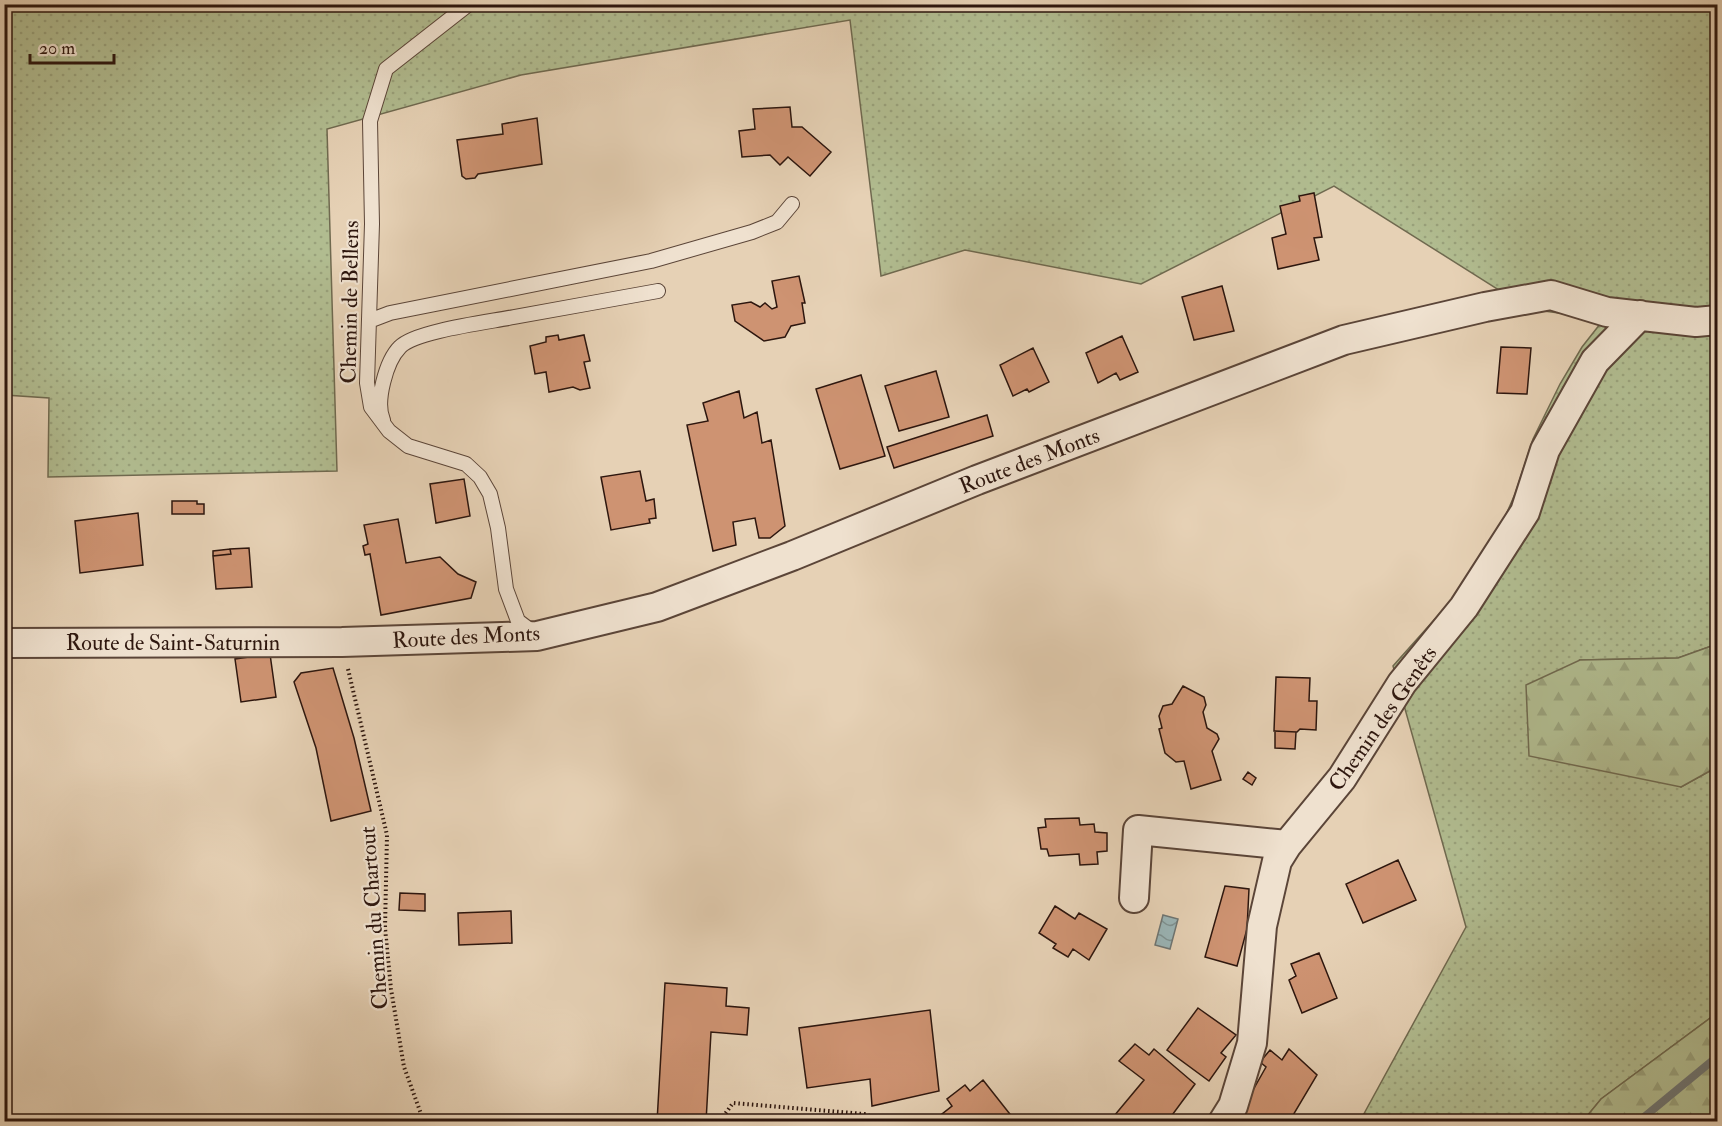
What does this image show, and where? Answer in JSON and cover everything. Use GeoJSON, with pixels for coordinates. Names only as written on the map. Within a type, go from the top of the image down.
{"type":"FeatureCollection","features":[{"type":"Feature","properties":{"kind":"street","name":"Route des Monts"},"geometry":{"type":"LineString","coordinates":[[342,642],[537,636],[657,607],[792,556],[1010,467],[1344,340],[1485,307],[1551,295],[1607,312],[1696,322],[1718,320]]}},
{"type":"Feature","properties":{"kind":"street","name":"Chemin des Genêts"},"geometry":{"type":"LineString","coordinates":[[1223,1122],[1233,1106],[1252,1043],[1262,926],[1277,861],[1287,845],[1342,778],[1402,683],[1464,607],[1525,512],[1545,450],[1595,361],[1640,315]]}},
{"type":"Feature","properties":{"kind":"street","name":"Route de Saint-Saturnin"},"geometry":{"type":"LineString","coordinates":[[4,644],[342,642]]}},
{"type":"Feature","properties":{"kind":"street"},"geometry":{"type":"LineString","coordinates":[[1134,898],[1138,830],[1287,845]]}},
{"type":"Feature","properties":{"kind":"lane","name":"Chemin de Bellens"},"geometry":{"type":"LineString","coordinates":[[469,4],[386,69],[370,121],[372,224],[367,383],[371,407],[389,431],[408,446],[466,464],[480,477],[490,494],[498,528],[506,590],[518,621],[537,636]]}},
{"type":"Feature","properties":{"kind":"lane"},"geometry":{"type":"LineString","coordinates":[[369,321],[390,313],[651,261],[752,232],[777,222],[792,204]]}},
{"type":"Feature","properties":{"kind":"lane"},"geometry":{"type":"LineString","coordinates":[[389,431],[381,417],[383,379],[400,346],[437,331],[658,291]]}},
{"type":"Feature","properties":{"kind":"path","name":"Chemin du Chartout"},"geometry":{"type":"LineString","coordinates":[[342,642],[387,835],[385,928],[391,989],[404,1067],[424,1122]]}},
{"type":"Feature","properties":{"kind":"path"},"geometry":{"type":"LineString","coordinates":[[725,1122],[725,1114],[733,1103],[864,1114],[888,1122]]}},
{"type":"Feature","properties":{"kind":"green space"},"geometry":{"type":"Polygon","coordinates":[[[4,5],[1717,5],[1717,644],[1678,658],[1580,660],[1681,787],[1717,767],[1717,1013],[1601,1099],[1583,1121],[1360,1121],[1466,927],[1393,666],[1485,563],[1515,494],[1533,439],[1560,384],[1582,347],[1604,319],[1529,309],[1334,186],[1141,284],[965,250],[881,276],[850,20],[521,75],[327,129],[337,471],[48,477],[49,398],[5,395],[4,5]]]}},
{"type":"Feature","properties":{"kind":"green space"},"geometry":{"type":"Polygon","coordinates":[[[1717,644],[1717,767],[1681,787],[1529,756],[1526,685],[1580,660],[1678,658],[1717,644]]]}},
{"type":"Feature","properties":{"kind":"green space"},"geometry":{"type":"Polygon","coordinates":[[[1717,1013],[1717,1121],[1583,1121],[1601,1099],[1717,1013]]]}},
{"type":"Feature","properties":{"kind":"water"},"geometry":{"type":"Polygon","coordinates":[[[1163,915],[1178,919],[1170,949],[1155,945],[1163,915]]]}},
{"type":"Feature","properties":{"kind":"building"},"geometry":{"type":"Polygon","coordinates":[[[790,107],[792,127],[802,127],[831,152],[810,176],[788,157],[780,165],[770,155],[742,157],[739,131],[755,129],[753,109],[790,107]]]}},
{"type":"Feature","properties":{"kind":"building"},"geometry":{"type":"Polygon","coordinates":[[[537,118],[542,164],[478,174],[475,178],[466,179],[462,176],[457,140],[503,134],[502,124],[537,118]]]}},
{"type":"Feature","properties":{"kind":"building"},"geometry":{"type":"Polygon","coordinates":[[[1314,193],[1322,237],[1314,238],[1319,260],[1278,269],[1272,238],[1286,234],[1280,206],[1300,201],[1299,196],[1314,193]]]}},
{"type":"Feature","properties":{"kind":"building"},"geometry":{"type":"Polygon","coordinates":[[[799,276],[805,303],[802,303],[805,323],[791,326],[785,337],[764,341],[735,321],[732,305],[751,302],[760,307],[765,303],[772,309],[777,307],[772,281],[799,276]]]}},
{"type":"Feature","properties":{"kind":"building"},"geometry":{"type":"Polygon","coordinates":[[[1222,286],[1234,331],[1194,340],[1182,297],[1222,286]]]}},
{"type":"Feature","properties":{"kind":"building"},"geometry":{"type":"Polygon","coordinates":[[[558,335],[559,340],[584,335],[590,361],[584,362],[590,388],[580,390],[573,387],[549,392],[546,372],[535,374],[530,346],[546,342],[546,337],[558,335]]]}},
{"type":"Feature","properties":{"kind":"building"},"geometry":{"type":"Polygon","coordinates":[[[1122,336],[1138,372],[1120,380],[1116,373],[1098,383],[1086,353],[1122,336]]]}},
{"type":"Feature","properties":{"kind":"building"},"geometry":{"type":"Polygon","coordinates":[[[1501,347],[1531,348],[1527,394],[1497,393],[1501,347]]]}},
{"type":"Feature","properties":{"kind":"building"},"geometry":{"type":"Polygon","coordinates":[[[1033,348],[1049,382],[1029,392],[1027,389],[1013,396],[1000,365],[1033,348]]]}},
{"type":"Feature","properties":{"kind":"building"},"geometry":{"type":"Polygon","coordinates":[[[936,371],[949,417],[899,431],[885,386],[936,371]]]}},
{"type":"Feature","properties":{"kind":"building"},"geometry":{"type":"Polygon","coordinates":[[[861,375],[885,456],[840,469],[816,389],[861,375]]]}},
{"type":"Feature","properties":{"kind":"building"},"geometry":{"type":"Polygon","coordinates":[[[739,391],[744,418],[757,412],[762,443],[771,440],[785,526],[770,538],[759,538],[755,518],[733,522],[736,545],[713,551],[687,425],[708,421],[703,403],[739,391]]]}},
{"type":"Feature","properties":{"kind":"building"},"geometry":{"type":"Polygon","coordinates":[[[987,415],[993,436],[894,468],[887,447],[987,415]]]}},
{"type":"Feature","properties":{"kind":"building"},"geometry":{"type":"Polygon","coordinates":[[[640,471],[646,501],[654,499],[656,518],[649,519],[650,523],[611,530],[601,477],[640,471]]]}},
{"type":"Feature","properties":{"kind":"building"},"geometry":{"type":"Polygon","coordinates":[[[464,479],[470,516],[436,523],[430,484],[464,479]]]}},
{"type":"Feature","properties":{"kind":"building"},"geometry":{"type":"Polygon","coordinates":[[[172,501],[197,501],[197,504],[204,504],[204,514],[172,514],[172,501]]]}},
{"type":"Feature","properties":{"kind":"building"},"geometry":{"type":"Polygon","coordinates":[[[138,513],[143,565],[80,573],[75,521],[138,513]]]}},
{"type":"Feature","properties":{"kind":"building"},"geometry":{"type":"Polygon","coordinates":[[[398,519],[406,563],[440,557],[458,574],[476,582],[471,598],[381,615],[370,554],[365,555],[363,546],[368,544],[364,525],[398,519]]]}},
{"type":"Feature","properties":{"kind":"building"},"geometry":{"type":"Polygon","coordinates":[[[249,548],[252,587],[216,589],[213,556],[231,554],[230,549],[249,548]]]}},
{"type":"Feature","properties":{"kind":"building"},"geometry":{"type":"Polygon","coordinates":[[[230,549],[231,554],[213,556],[213,551],[230,549]]]}},
{"type":"Feature","properties":{"kind":"building"},"geometry":{"type":"Polygon","coordinates":[[[270,654],[276,697],[241,702],[235,659],[270,654]]]}},
{"type":"Feature","properties":{"kind":"building"},"geometry":{"type":"Polygon","coordinates":[[[333,668],[354,738],[371,811],[331,821],[316,748],[294,682],[301,673],[333,668]]]}},
{"type":"Feature","properties":{"kind":"building"},"geometry":{"type":"Polygon","coordinates":[[[1276,677],[1310,678],[1309,701],[1317,701],[1316,730],[1274,731],[1276,677]]]}},
{"type":"Feature","properties":{"kind":"building"},"geometry":{"type":"Polygon","coordinates":[[[1183,686],[1204,697],[1206,705],[1203,712],[1207,728],[1217,734],[1219,739],[1212,751],[1221,780],[1191,789],[1184,761],[1176,762],[1165,753],[1159,729],[1162,728],[1159,716],[1163,706],[1172,704],[1183,686]]]}},
{"type":"Feature","properties":{"kind":"building"},"geometry":{"type":"Polygon","coordinates":[[[1275,731],[1296,732],[1295,749],[1275,748],[1275,731]]]}},
{"type":"Feature","properties":{"kind":"building"},"geometry":{"type":"Polygon","coordinates":[[[1248,772],[1256,778],[1252,785],[1243,779],[1248,772]]]}},
{"type":"Feature","properties":{"kind":"building"},"geometry":{"type":"Polygon","coordinates":[[[1079,818],[1080,825],[1094,824],[1095,832],[1107,833],[1107,851],[1097,852],[1098,864],[1080,865],[1079,854],[1049,856],[1047,849],[1041,849],[1038,828],[1046,827],[1045,819],[1079,818]]]}},
{"type":"Feature","properties":{"kind":"building"},"geometry":{"type":"Polygon","coordinates":[[[1398,860],[1416,900],[1363,923],[1346,884],[1398,860]]]}},
{"type":"Feature","properties":{"kind":"building"},"geometry":{"type":"Polygon","coordinates":[[[1225,886],[1249,889],[1247,929],[1237,966],[1205,957],[1225,886]]]}},
{"type":"Feature","properties":{"kind":"building"},"geometry":{"type":"Polygon","coordinates":[[[400,893],[425,894],[425,911],[399,910],[400,893]]]}},
{"type":"Feature","properties":{"kind":"building"},"geometry":{"type":"Polygon","coordinates":[[[1055,906],[1075,919],[1079,913],[1107,929],[1089,960],[1073,949],[1068,957],[1053,948],[1056,944],[1039,933],[1055,906]]]}},
{"type":"Feature","properties":{"kind":"building"},"geometry":{"type":"Polygon","coordinates":[[[511,911],[512,943],[459,945],[458,913],[511,911]]]}},
{"type":"Feature","properties":{"kind":"building"},"geometry":{"type":"Polygon","coordinates":[[[1319,953],[1337,998],[1302,1013],[1289,980],[1296,976],[1291,964],[1319,953]]]}},
{"type":"Feature","properties":{"kind":"building"},"geometry":{"type":"Polygon","coordinates":[[[665,983],[727,988],[726,1006],[749,1008],[747,1035],[711,1032],[706,1122],[657,1122],[665,983]]]}},
{"type":"Feature","properties":{"kind":"building"},"geometry":{"type":"Polygon","coordinates":[[[1198,1008],[1236,1035],[1221,1053],[1226,1057],[1209,1081],[1167,1050],[1198,1008]]]}},
{"type":"Feature","properties":{"kind":"building"},"geometry":{"type":"Polygon","coordinates":[[[930,1010],[939,1091],[872,1106],[870,1079],[807,1088],[799,1028],[930,1010]]]}},
{"type":"Feature","properties":{"kind":"building"},"geometry":{"type":"Polygon","coordinates":[[[1135,1044],[1149,1055],[1154,1049],[1195,1084],[1167,1122],[1109,1122],[1144,1080],[1119,1061],[1135,1044]]]}},
{"type":"Feature","properties":{"kind":"building"},"geometry":{"type":"Polygon","coordinates":[[[1289,1049],[1317,1075],[1289,1122],[1235,1122],[1266,1067],[1260,1062],[1270,1050],[1282,1060],[1289,1049]]]}},
{"type":"Feature","properties":{"kind":"building"},"geometry":{"type":"Polygon","coordinates":[[[983,1080],[1013,1118],[1009,1122],[940,1122],[937,1118],[952,1106],[947,1099],[965,1085],[970,1091],[983,1080]]]}},
{"type":"Feature","properties":{"kind":"waterway"},"geometry":{"type":"LineString","coordinates":[[1638,1122],[1718,1056]]}}]}
